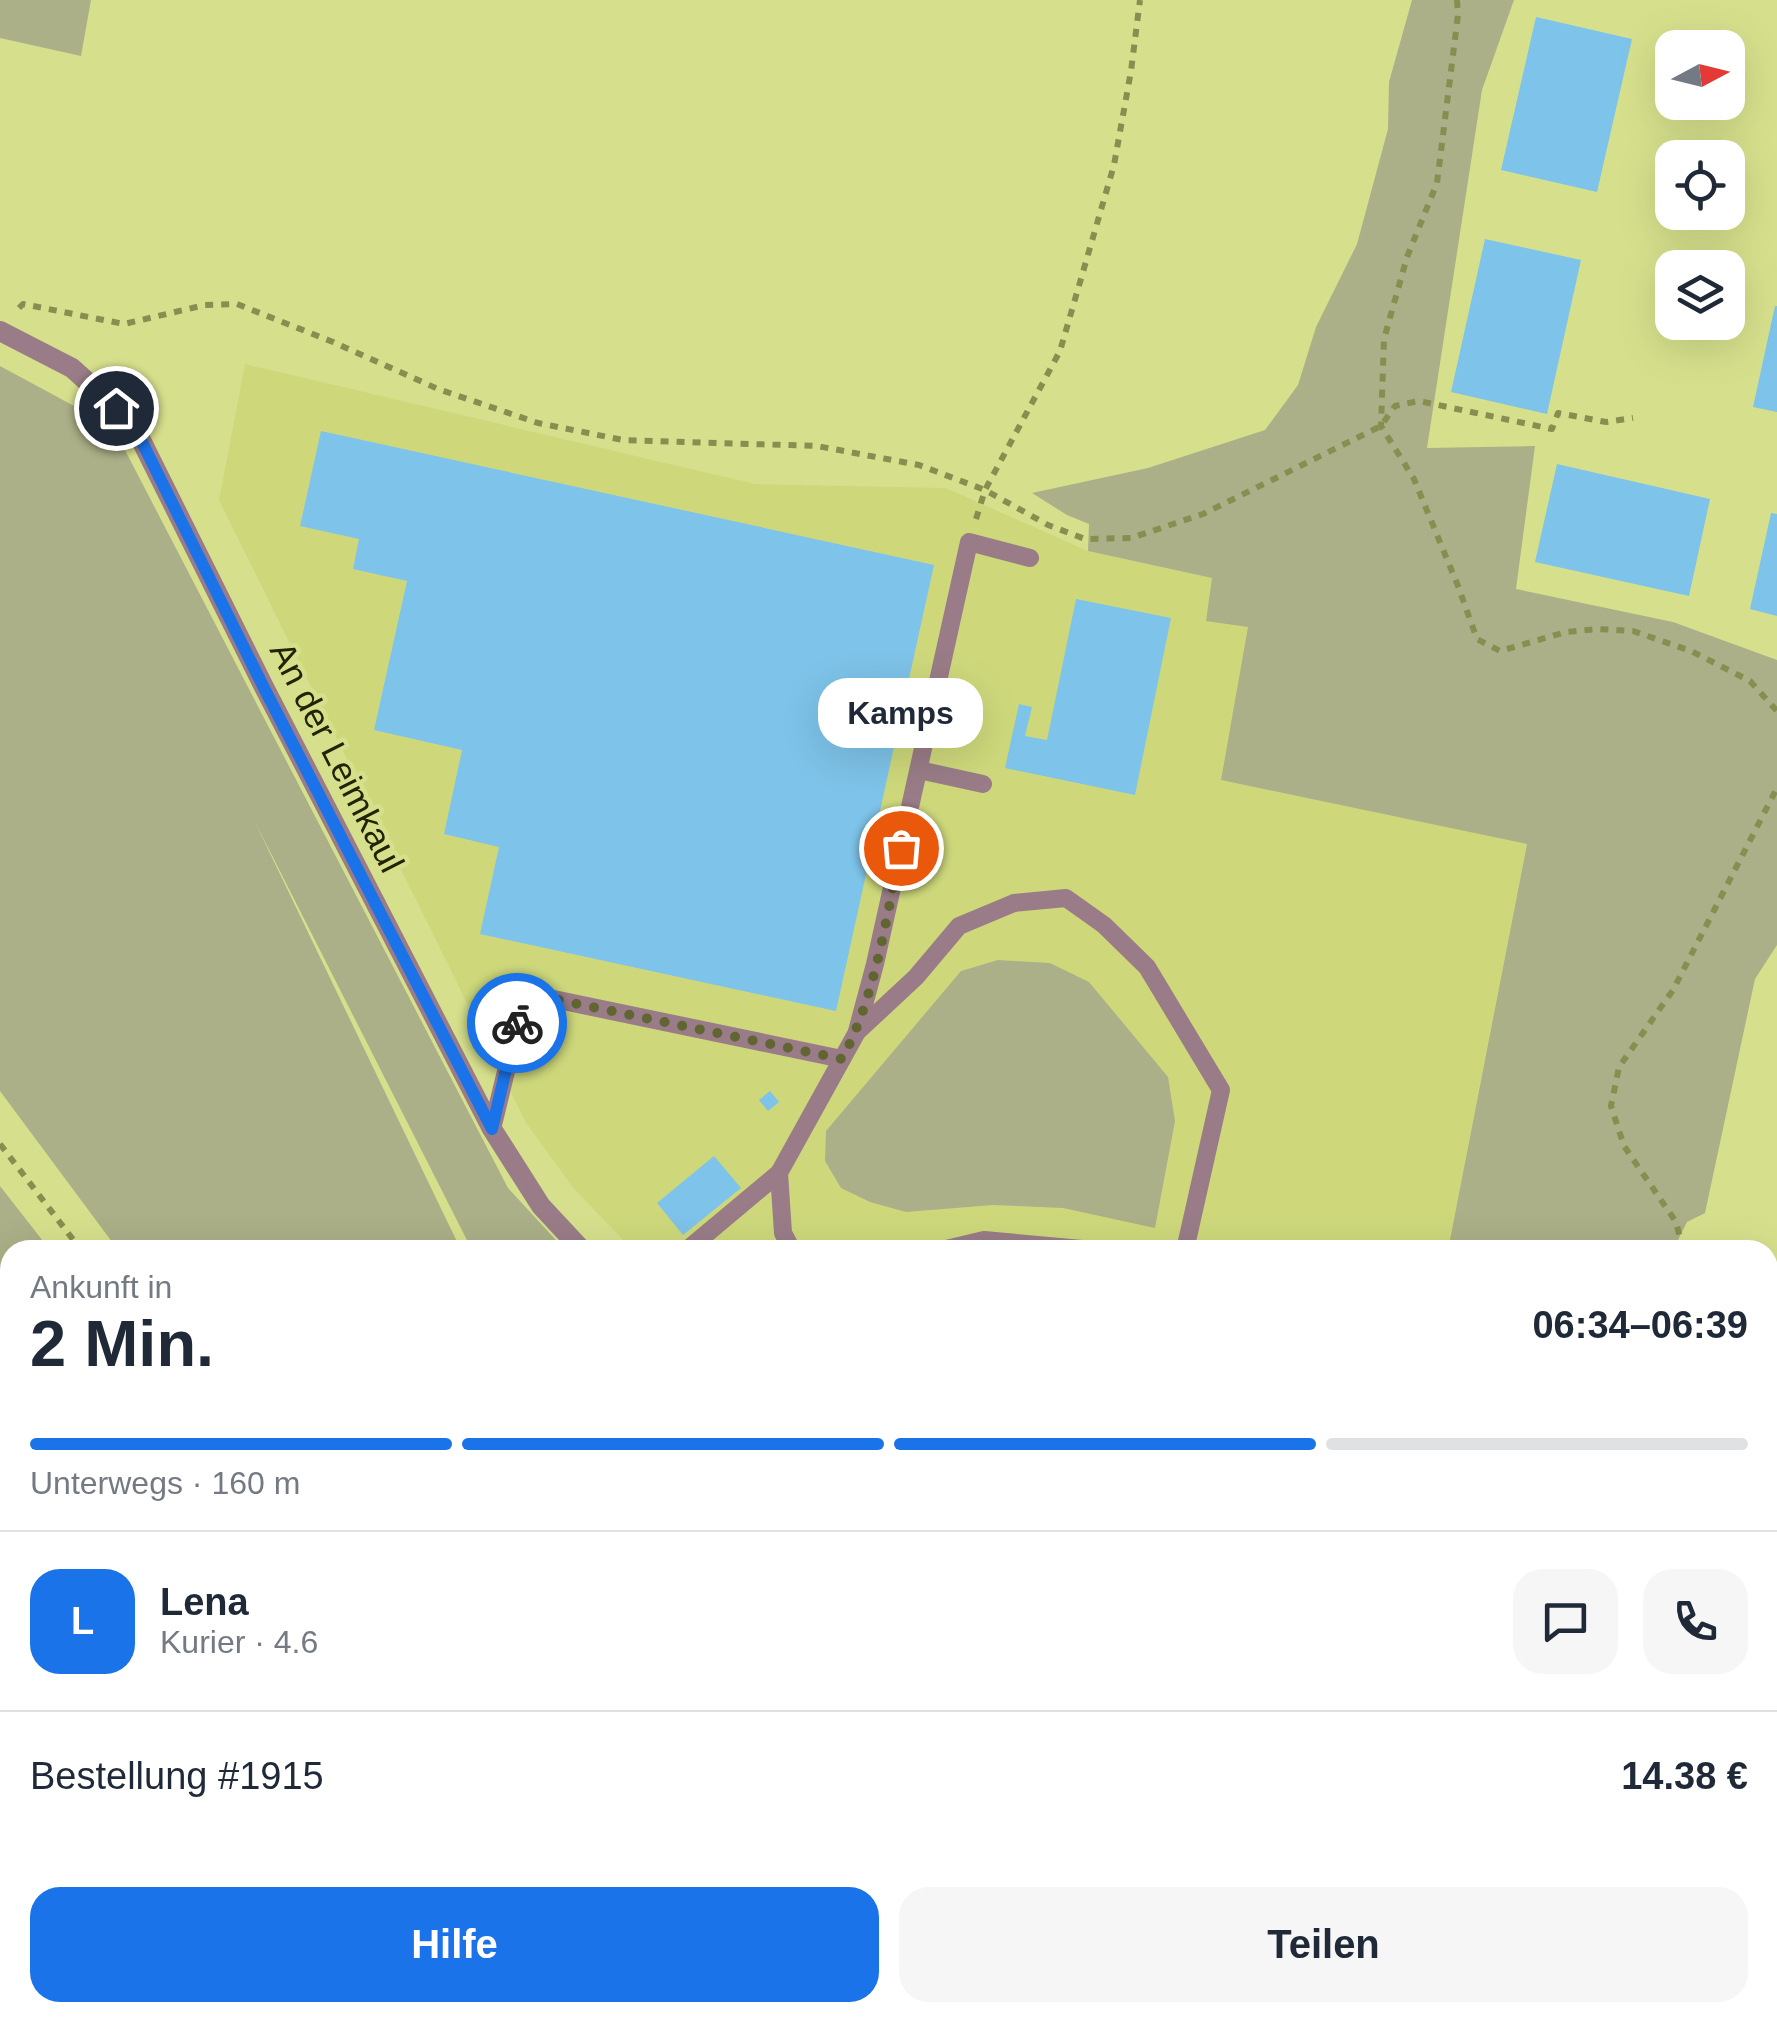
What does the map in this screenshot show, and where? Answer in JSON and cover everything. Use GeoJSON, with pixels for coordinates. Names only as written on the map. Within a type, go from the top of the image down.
{"type":"FeatureCollection","features":[{"type":"Feature","properties":{"kind":"street","name":"An der Leimkaul"},"geometry":{"type":"LineString","coordinates":[[6,323],[72,368],[132,422],[264,688],[492,1129],[541,1206],[573,1240]]}},
{"type":"Feature","properties":{"kind":"lane"},"geometry":{"type":"LineString","coordinates":[[699,1240],[779,1173],[857,1032],[969,542],[1030,558]]}},
{"type":"Feature","properties":{"kind":"lane"},"geometry":{"type":"LineString","coordinates":[[918,770],[983,784]]}},
{"type":"Feature","properties":{"kind":"lane"},"geometry":{"type":"LineString","coordinates":[[857,1032],[916,977],[959,926],[1014,903],[1066,898],[1104,925],[1147,967],[1221,1090],[1186,1240]]}},
{"type":"Feature","properties":{"kind":"lane"},"geometry":{"type":"LineString","coordinates":[[492,1129],[520,1014],[544,997],[842,1059]]}},
{"type":"Feature","properties":{"kind":"lane"},"geometry":{"type":"LineString","coordinates":[[779,1173],[787,1240]]}},
{"type":"Feature","properties":{"kind":"path"},"geometry":{"type":"LineString","coordinates":[[969,542],[986,490],[1060,351],[1114,165],[1140,0]]}},
{"type":"Feature","properties":{"kind":"path"},"geometry":{"type":"LineString","coordinates":[[1457,0],[1437,183],[1407,257],[1384,339],[1381,426],[1414,479],[1476,639],[1500,651],[1566,632],[1632,631],[1691,650],[1750,682],[1777,712]]}},
{"type":"Feature","properties":{"kind":"path"},"geometry":{"type":"LineString","coordinates":[[6,323],[22,304],[124,324],[205,305],[237,304],[438,389],[538,423],[622,440],[817,446],[919,466],[986,490],[1048,525],[1084,538],[1130,538],[1203,514],[1381,426],[1395,406],[1419,401],[1552,429],[1558,413],[1606,422],[1634,418]]}},
{"type":"Feature","properties":{"kind":"path"},"geometry":{"type":"LineString","coordinates":[[1680,1240],[1676,1222],[1624,1146],[1612,1106],[1619,1067],[1673,990],[1777,788]]}},
{"type":"Feature","properties":{"kind":"path"},"geometry":{"type":"LineString","coordinates":[[0,1144],[73,1240]]}},
{"type":"Feature","properties":{"kind":"shaded area"},"geometry":{"type":"Polygon","coordinates":[[[0,0],[91,0],[81,56],[0,38],[0,0]]]}},
{"type":"Feature","properties":{"kind":"shaded area"},"geometry":{"type":"Polygon","coordinates":[[[1412,0],[1514,0],[1482,90],[1427,448],[1535,446],[1516,589],[1673,622],[1777,660],[1777,945],[1755,979],[1705,1213],[1687,1222],[1678,1240],[1450,1240],[1527,844],[1221,780],[1248,627],[1206,621],[1212,578],[1088,551],[1089,524],[1032,493],[1148,468],[1265,430],[1298,385],[1316,327],[1357,244],[1388,129],[1389,82],[1412,0]]]}},
{"type":"Feature","properties":{"kind":"shaded area"},"geometry":{"type":"Polygon","coordinates":[[[245,364],[755,484],[946,488],[1088,551],[1213,578],[1249,627],[1221,780],[1527,843],[1450,1240],[623,1240],[574,1189],[526,1123],[219,500],[245,364]]]}},
{"type":"Feature","properties":{"kind":"shaded area"},"geometry":{"type":"Polygon","coordinates":[[[0,366],[113,427],[508,1188],[556,1240],[467,1240],[253,818],[456,1240],[111,1240],[0,1091],[0,366]]]}},
{"type":"Feature","properties":{"kind":"shaded area"},"geometry":{"type":"Polygon","coordinates":[[[998,960],[1050,963],[1089,982],[1168,1077],[1175,1121],[1155,1228],[1063,1208],[993,1205],[906,1212],[870,1202],[841,1188],[825,1161],[826,1131],[961,971],[998,960]]]}},
{"type":"Feature","properties":{"kind":"shaded area"},"geometry":{"type":"Polygon","coordinates":[[[0,1186],[42,1240],[0,1240],[0,1186]]]}},
{"type":"Feature","properties":{"kind":"building"},"geometry":{"type":"Polygon","coordinates":[[[1536,17],[1632,39],[1597,192],[1501,170],[1536,17]]]}},
{"type":"Feature","properties":{"kind":"building"},"geometry":{"type":"Polygon","coordinates":[[[1485,239],[1581,260],[1547,414],[1451,392],[1485,239]]]}},
{"type":"Feature","properties":{"kind":"building"},"geometry":{"type":"Polygon","coordinates":[[[1777,306],[1777,412],[1753,407],[1777,306]]]}},
{"type":"Feature","properties":{"kind":"building"},"geometry":{"type":"Polygon","coordinates":[[[321,431],[934,565],[836,1011],[480,934],[499,847],[444,834],[462,750],[374,730],[407,581],[353,569],[359,539],[300,526],[321,431]]]}},
{"type":"Feature","properties":{"kind":"building"},"geometry":{"type":"Polygon","coordinates":[[[1557,464],[1710,499],[1689,596],[1535,562],[1557,464]]]}},
{"type":"Feature","properties":{"kind":"building"},"geometry":{"type":"Polygon","coordinates":[[[1771,513],[1777,514],[1777,616],[1750,609],[1771,513]]]}},
{"type":"Feature","properties":{"kind":"building"},"geometry":{"type":"Polygon","coordinates":[[[1076,599],[1171,618],[1135,795],[1005,768],[1019,704],[1032,707],[1025,736],[1047,740],[1076,599]]]}},
{"type":"Feature","properties":{"kind":"building"},"geometry":{"type":"Polygon","coordinates":[[[770,1091],[779,1102],[768,1111],[759,1100],[770,1091]]]}},
{"type":"Feature","properties":{"kind":"building"},"geometry":{"type":"Polygon","coordinates":[[[714,1156],[741,1188],[683,1235],[657,1203],[714,1156]]]}},
{"type":"Feature","properties":{"kind":"way so far"},"geometry":{"type":"LineString","coordinates":[[517,1023],[520,1014],[544,997],[842,1059],[857,1032],[901,848]]}},
{"type":"Feature","properties":{"kind":"place","name":"Kamps"},"geometry":{"type":"Point","coordinates":[901,848]}},
{"type":"Feature","properties":{"kind":"route"},"geometry":{"type":"LineString","coordinates":[[116,408],[132,422],[264,688],[492,1129],[517,1023]]}}]}
